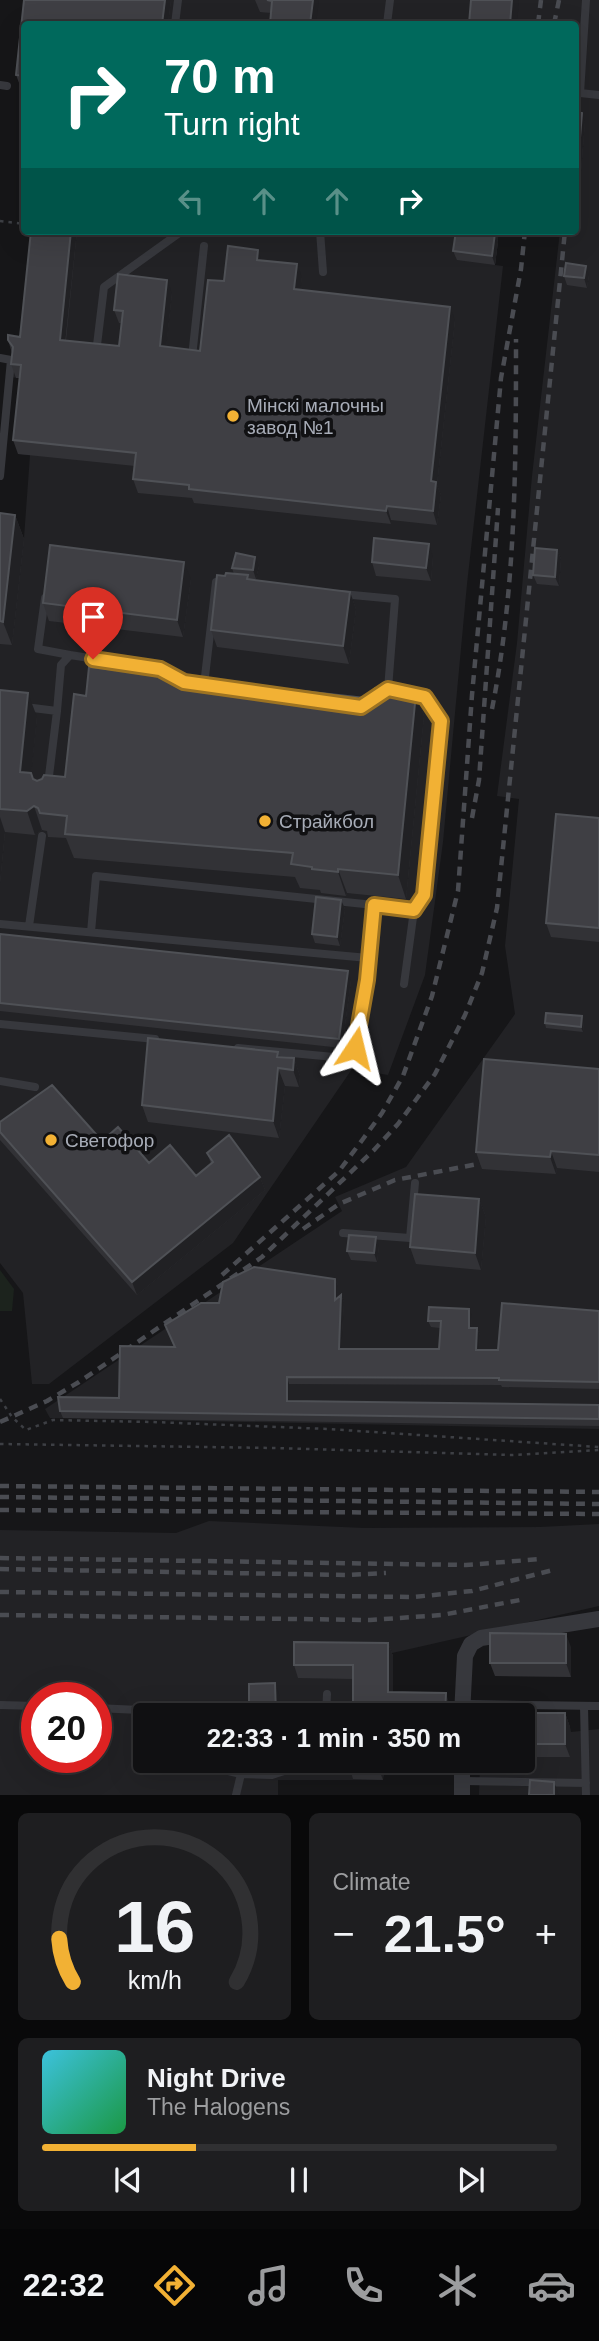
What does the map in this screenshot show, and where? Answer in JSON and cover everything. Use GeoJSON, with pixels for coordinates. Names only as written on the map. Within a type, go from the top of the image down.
{"type":"FeatureCollection","features":[{"type":"Feature","properties":{"kind":"street"},"geometry":{"type":"LineString","coordinates":[[462,1703],[466,1656],[471,1644],[481,1638],[599,1619]]}},
{"type":"Feature","properties":{"kind":"lane"},"geometry":{"type":"LineString","coordinates":[[175,21],[178,0]]}},
{"type":"Feature","properties":{"kind":"lane"},"geometry":{"type":"LineString","coordinates":[[387,21],[390,0]]}},
{"type":"Feature","properties":{"kind":"lane"},"geometry":{"type":"LineString","coordinates":[[579,81],[586,0]]}},
{"type":"Feature","properties":{"kind":"lane"},"geometry":{"type":"LineString","coordinates":[[579,93],[599,95]]}},
{"type":"Feature","properties":{"kind":"lane"},"geometry":{"type":"LineString","coordinates":[[97,345],[104,287],[176,235]]}},
{"type":"Feature","properties":{"kind":"lane"},"geometry":{"type":"LineString","coordinates":[[320,235],[323,272]]}},
{"type":"Feature","properties":{"kind":"lane"},"geometry":{"type":"LineString","coordinates":[[192,357],[204,246]]}},
{"type":"Feature","properties":{"kind":"lane"},"geometry":{"type":"LineString","coordinates":[[0,358],[11,359],[0,476]]}},
{"type":"Feature","properties":{"kind":"lane"},"geometry":{"type":"LineString","coordinates":[[204,685],[216,582],[230,583]]}},
{"type":"Feature","properties":{"kind":"lane"},"geometry":{"type":"LineString","coordinates":[[47,586],[38,649],[160,669],[184,682],[217,687]]}},
{"type":"Feature","properties":{"kind":"lane"},"geometry":{"type":"LineString","coordinates":[[327,592],[396,599],[388,689]]}},
{"type":"Feature","properties":{"kind":"lane"},"geometry":{"type":"LineString","coordinates":[[47,798],[61,665],[70,655]]}},
{"type":"Feature","properties":{"kind":"lane"},"geometry":{"type":"LineString","coordinates":[[361,707],[388,689],[425,697],[441,721],[424,895],[414,910],[404,984]]}},
{"type":"Feature","properties":{"kind":"lane"},"geometry":{"type":"LineString","coordinates":[[14,706],[57,711]]}},
{"type":"Feature","properties":{"kind":"lane"},"geometry":{"type":"LineString","coordinates":[[29,926],[42,836]]}},
{"type":"Feature","properties":{"kind":"lane"},"geometry":{"type":"LineString","coordinates":[[91,932],[96,876],[414,910]]}},
{"type":"Feature","properties":{"kind":"lane"},"geometry":{"type":"LineString","coordinates":[[222,1046],[334,1057],[347,1055],[355,1048],[374,905]]}},
{"type":"Feature","properties":{"kind":"lane"},"geometry":{"type":"LineString","coordinates":[[0,923],[369,958]]}},
{"type":"Feature","properties":{"kind":"lane"},"geometry":{"type":"LineString","coordinates":[[0,1024],[167,1041]]}},
{"type":"Feature","properties":{"kind":"lane"},"geometry":{"type":"LineString","coordinates":[[0,1081],[35,1087]]}},
{"type":"Feature","properties":{"kind":"lane"},"geometry":{"type":"LineString","coordinates":[[343,1233],[410,1238],[415,1183]]}},
{"type":"Feature","properties":{"kind":"lane"},"geometry":{"type":"LineString","coordinates":[[327,1694],[327,1703]]}},
{"type":"Feature","properties":{"kind":"lane"},"geometry":{"type":"LineString","coordinates":[[0,1705],[21,1706]]}},
{"type":"Feature","properties":{"kind":"lane"},"geometry":{"type":"LineString","coordinates":[[584,1706],[586,1795]]}},
{"type":"Feature","properties":{"kind":"lane"},"geometry":{"type":"LineString","coordinates":[[535,1707],[599,1706]]}},
{"type":"Feature","properties":{"kind":"lane"},"geometry":{"type":"LineString","coordinates":[[112,1709],[133,1710]]}},
{"type":"Feature","properties":{"kind":"lane"},"geometry":{"type":"LineString","coordinates":[[237,1773],[275,1773]]}},
{"type":"Feature","properties":{"kind":"lane"},"geometry":{"type":"LineString","coordinates":[[238,1794],[241,1774]]}},
{"type":"Feature","properties":{"kind":"lane"},"geometry":{"type":"LineString","coordinates":[[462,1788],[586,1783]]}},
{"type":"Feature","properties":{"kind":"path"},"geometry":{"type":"LineString","coordinates":[[0,221],[21,224]]}},
{"type":"Feature","properties":{"kind":"path"},"geometry":{"type":"LineString","coordinates":[[0,1399],[12,1417],[26,1430],[53,1420],[153,1422],[328,1429],[599,1448]]}},
{"type":"Feature","properties":{"kind":"path"},"geometry":{"type":"LineString","coordinates":[[0,1444],[513,1455],[599,1448]]}},
{"type":"Feature","properties":{"kind":"shaded area"},"geometry":{"type":"Polygon","coordinates":[[[59,0],[599,0],[599,1429],[50,1418],[45,1409],[342,1211],[335,1197],[406,1167],[515,1014],[505,946],[519,799],[497,796],[517,643],[532,476],[560,235],[579,235],[579,21],[31,21],[59,0]]]}},
{"type":"Feature","properties":{"kind":"shaded area"},"geometry":{"type":"Polygon","coordinates":[[[37,235],[499,235],[495,265],[503,266],[467,584],[443,842],[425,975],[388,1075],[352,1069],[233,1243],[49,1384],[32,1384],[23,1293],[0,1263],[0,536],[24,538],[30,455],[18,454],[26,379],[10,377],[25,350],[37,235]]]}},
{"type":"Feature","properties":{"kind":"shaded area"},"geometry":{"type":"Polygon","coordinates":[[[0,1270],[14,1289],[12,1311],[0,1311],[0,1270]]]}},
{"type":"Feature","properties":{"kind":"shaded area"},"geometry":{"type":"Polygon","coordinates":[[[209,1521],[364,1528],[599,1524],[599,1606],[392,1653],[393,1703],[133,1703],[133,1773],[384,1773],[383,1780],[278,1780],[278,1795],[0,1795],[0,1530],[176,1533],[209,1521]]]}},
{"type":"Feature","properties":{"kind":"shaded area"},"geometry":{"type":"Polygon","coordinates":[[[535,1727],[570,1727],[571,1732],[599,1729],[599,1795],[479,1795],[480,1773],[535,1773],[535,1727]]]}},
{"type":"Feature","properties":{"kind":"building"},"geometry":{"type":"Polygon","coordinates":[[[24,0],[165,0],[162,21],[22,21],[24,0]]]}},
{"type":"Feature","properties":{"kind":"building"},"geometry":{"type":"Polygon","coordinates":[[[267,0],[313,0],[310,21],[270,21],[272,1],[267,0]]]}},
{"type":"Feature","properties":{"kind":"building"},"geometry":{"type":"Polygon","coordinates":[[[471,0],[512,0],[510,21],[469,21],[471,0]]]}},
{"type":"Feature","properties":{"kind":"building"},"geometry":{"type":"Polygon","coordinates":[[[21,28],[21,76],[16,75],[21,28]]]}},
{"type":"Feature","properties":{"kind":"building"},"geometry":{"type":"Polygon","coordinates":[[[579,112],[582,113],[579,150],[579,112]]]}},
{"type":"Feature","properties":{"kind":"building","name":"Мінскі малочны завод №1"},"geometry":{"type":"Polygon","coordinates":[[[31,235],[71,235],[60,340],[119,346],[123,311],[114,310],[118,274],[167,280],[160,346],[200,351],[208,280],[224,281],[228,246],[258,250],[257,260],[297,264],[294,289],[450,307],[431,481],[436,482],[433,511],[387,506],[386,511],[189,489],[189,485],[133,479],[136,453],[13,440],[21,365],[11,364],[13,347],[8,335],[20,337],[31,235]]]}},
{"type":"Feature","properties":{"kind":"building"},"geometry":{"type":"Polygon","coordinates":[[[455,235],[495,235],[492,256],[453,251],[455,235]]]}},
{"type":"Feature","properties":{"kind":"building"},"geometry":{"type":"Polygon","coordinates":[[[566,263],[586,266],[584,278],[564,276],[566,263]]]}},
{"type":"Feature","properties":{"kind":"building"},"geometry":{"type":"Polygon","coordinates":[[[0,513],[15,515],[3,622],[0,621],[0,513]]]}},
{"type":"Feature","properties":{"kind":"building"},"geometry":{"type":"Polygon","coordinates":[[[374,538],[429,544],[426,568],[372,562],[374,538]]]}},
{"type":"Feature","properties":{"kind":"building"},"geometry":{"type":"Polygon","coordinates":[[[50,545],[184,562],[177,620],[43,603],[50,545]]]}},
{"type":"Feature","properties":{"kind":"building"},"geometry":{"type":"Polygon","coordinates":[[[535,548],[557,550],[555,577],[533,575],[535,548]]]}},
{"type":"Feature","properties":{"kind":"building"},"geometry":{"type":"Polygon","coordinates":[[[236,553],[255,557],[253,570],[232,568],[236,553]]]}},
{"type":"Feature","properties":{"kind":"building"},"geometry":{"type":"Polygon","coordinates":[[[226,573],[248,575],[247,579],[350,592],[343,646],[211,630],[217,575],[225,576],[226,573]]]}},
{"type":"Feature","properties":{"kind":"building"},"geometry":{"type":"Polygon","coordinates":[[[89,667],[374,699],[375,688],[416,693],[398,875],[312,869],[291,864],[293,853],[65,834],[67,816],[40,813],[34,806],[27,811],[0,809],[0,690],[28,693],[20,772],[31,773],[37,781],[44,775],[65,777],[74,694],[86,696],[89,667]]]}},
{"type":"Feature","properties":{"kind":"building"},"geometry":{"type":"Polygon","coordinates":[[[556,814],[599,818],[599,928],[546,923],[556,814]]]}},
{"type":"Feature","properties":{"kind":"building"},"geometry":{"type":"Polygon","coordinates":[[[316,897],[341,900],[337,937],[312,934],[316,897]]]}},
{"type":"Feature","properties":{"kind":"building"},"geometry":{"type":"Polygon","coordinates":[[[0,934],[348,971],[339,1039],[0,1003],[0,934]]]}},
{"type":"Feature","properties":{"kind":"building"},"geometry":{"type":"Polygon","coordinates":[[[546,1013],[582,1016],[581,1027],[545,1023],[546,1013]]]}},
{"type":"Feature","properties":{"kind":"building"},"geometry":{"type":"Polygon","coordinates":[[[148,1038],[278,1052],[277,1057],[294,1058],[293,1070],[278,1068],[273,1121],[142,1105],[148,1038]]]}},
{"type":"Feature","properties":{"kind":"building"},"geometry":{"type":"Polygon","coordinates":[[[484,1059],[599,1069],[599,1155],[551,1151],[550,1157],[476,1152],[484,1059]]]}},
{"type":"Feature","properties":{"kind":"building"},"geometry":{"type":"Polygon","coordinates":[[[52,1085],[102,1141],[118,1127],[149,1163],[170,1145],[196,1176],[213,1162],[207,1153],[229,1135],[260,1177],[132,1282],[0,1132],[0,1122],[52,1085]]]}},
{"type":"Feature","properties":{"kind":"building"},"geometry":{"type":"Polygon","coordinates":[[[415,1194],[479,1199],[475,1253],[410,1247],[415,1194]]]}},
{"type":"Feature","properties":{"kind":"building"},"geometry":{"type":"Polygon","coordinates":[[[349,1235],[376,1237],[374,1253],[347,1251],[349,1235]]]}},
{"type":"Feature","properties":{"kind":"building"},"geometry":{"type":"Polygon","coordinates":[[[254,1267],[335,1279],[335,1300],[341,1295],[339,1349],[439,1349],[441,1321],[428,1321],[429,1307],[469,1309],[469,1328],[477,1328],[476,1350],[498,1350],[502,1303],[599,1311],[599,1382],[499,1378],[287,1377],[287,1401],[599,1405],[599,1419],[60,1411],[58,1397],[119,1398],[120,1346],[175,1347],[165,1325],[201,1303],[219,1303],[223,1282],[254,1267]]]}},
{"type":"Feature","properties":{"kind":"building"},"geometry":{"type":"Polygon","coordinates":[[[490,1633],[566,1634],[566,1663],[490,1663],[490,1633]]]}},
{"type":"Feature","properties":{"kind":"building"},"geometry":{"type":"Polygon","coordinates":[[[294,1642],[388,1643],[388,1692],[446,1693],[446,1703],[353,1703],[353,1665],[294,1665],[294,1642]]]}},
{"type":"Feature","properties":{"kind":"building"},"geometry":{"type":"Polygon","coordinates":[[[275,1683],[276,1703],[249,1703],[249,1684],[275,1683]]]}},
{"type":"Feature","properties":{"kind":"building"},"geometry":{"type":"Polygon","coordinates":[[[535,1713],[565,1713],[565,1744],[535,1744],[535,1713]]]}},
{"type":"Feature","properties":{"kind":"building"},"geometry":{"type":"Polygon","coordinates":[[[530,1780],[554,1782],[554,1795],[529,1795],[530,1780]]]}},
{"type":"Feature","properties":{"kind":"railway"},"geometry":{"type":"LineString","coordinates":[[538,21],[541,0]]}},
{"type":"Feature","properties":{"kind":"railway"},"geometry":{"type":"LineString","coordinates":[[555,21],[559,0]]}},
{"type":"Feature","properties":{"kind":"railway"},"geometry":{"type":"LineString","coordinates":[[222,1275],[339,1171],[382,1113],[403,1076],[432,996],[458,891],[472,695],[501,378],[525,235]]}},
{"type":"Feature","properties":{"kind":"railway"},"geometry":{"type":"LineString","coordinates":[[0,1422],[47,1401],[79,1382],[262,1257],[398,1124],[435,1074],[465,1015],[482,973],[497,908],[565,235]]}},
{"type":"Feature","properties":{"kind":"railway"},"geometry":{"type":"LineString","coordinates":[[492,709],[506,617],[513,525],[516,339]]}},
{"type":"Feature","properties":{"kind":"railway"},"geometry":{"type":"LineString","coordinates":[[472,818],[479,780],[498,508]]}},
{"type":"Feature","properties":{"kind":"railway"},"geometry":{"type":"LineString","coordinates":[[303,1229],[339,1204],[395,1180],[483,1163]]}},
{"type":"Feature","properties":{"kind":"railway"},"geometry":{"type":"LineString","coordinates":[[0,1486],[599,1492]]}},
{"type":"Feature","properties":{"kind":"railway"},"geometry":{"type":"LineString","coordinates":[[0,1497],[599,1504]]}},
{"type":"Feature","properties":{"kind":"railway"},"geometry":{"type":"LineString","coordinates":[[0,1510],[599,1514]]}},
{"type":"Feature","properties":{"kind":"railway"},"geometry":{"type":"LineString","coordinates":[[0,1558],[466,1565],[541,1559]]}},
{"type":"Feature","properties":{"kind":"railway"},"geometry":{"type":"LineString","coordinates":[[0,1569],[348,1575],[386,1573]]}},
{"type":"Feature","properties":{"kind":"railway"},"geometry":{"type":"LineString","coordinates":[[0,1592],[414,1597],[472,1591],[553,1570]]}},
{"type":"Feature","properties":{"kind":"railway"},"geometry":{"type":"LineString","coordinates":[[0,1615],[370,1620],[442,1615],[525,1599]]}},
{"type":"Feature","properties":{"kind":"place","name":"Мінскі малочны завод №1"},"geometry":{"type":"Point","coordinates":[233,416]}},
{"type":"Feature","properties":{"kind":"place","name":"Страйкбол"},"geometry":{"type":"Point","coordinates":[265,821]}},
{"type":"Feature","properties":{"kind":"place","name":"Светофор"},"geometry":{"type":"Point","coordinates":[51,1140]}},
{"type":"Feature","properties":{"kind":"route"},"geometry":{"type":"LineString","coordinates":[[93,659],[160,669],[184,682],[361,707],[388,689],[425,697],[441,721],[424,895],[414,910],[374,905],[367,980],[355,1048]]}}]}
